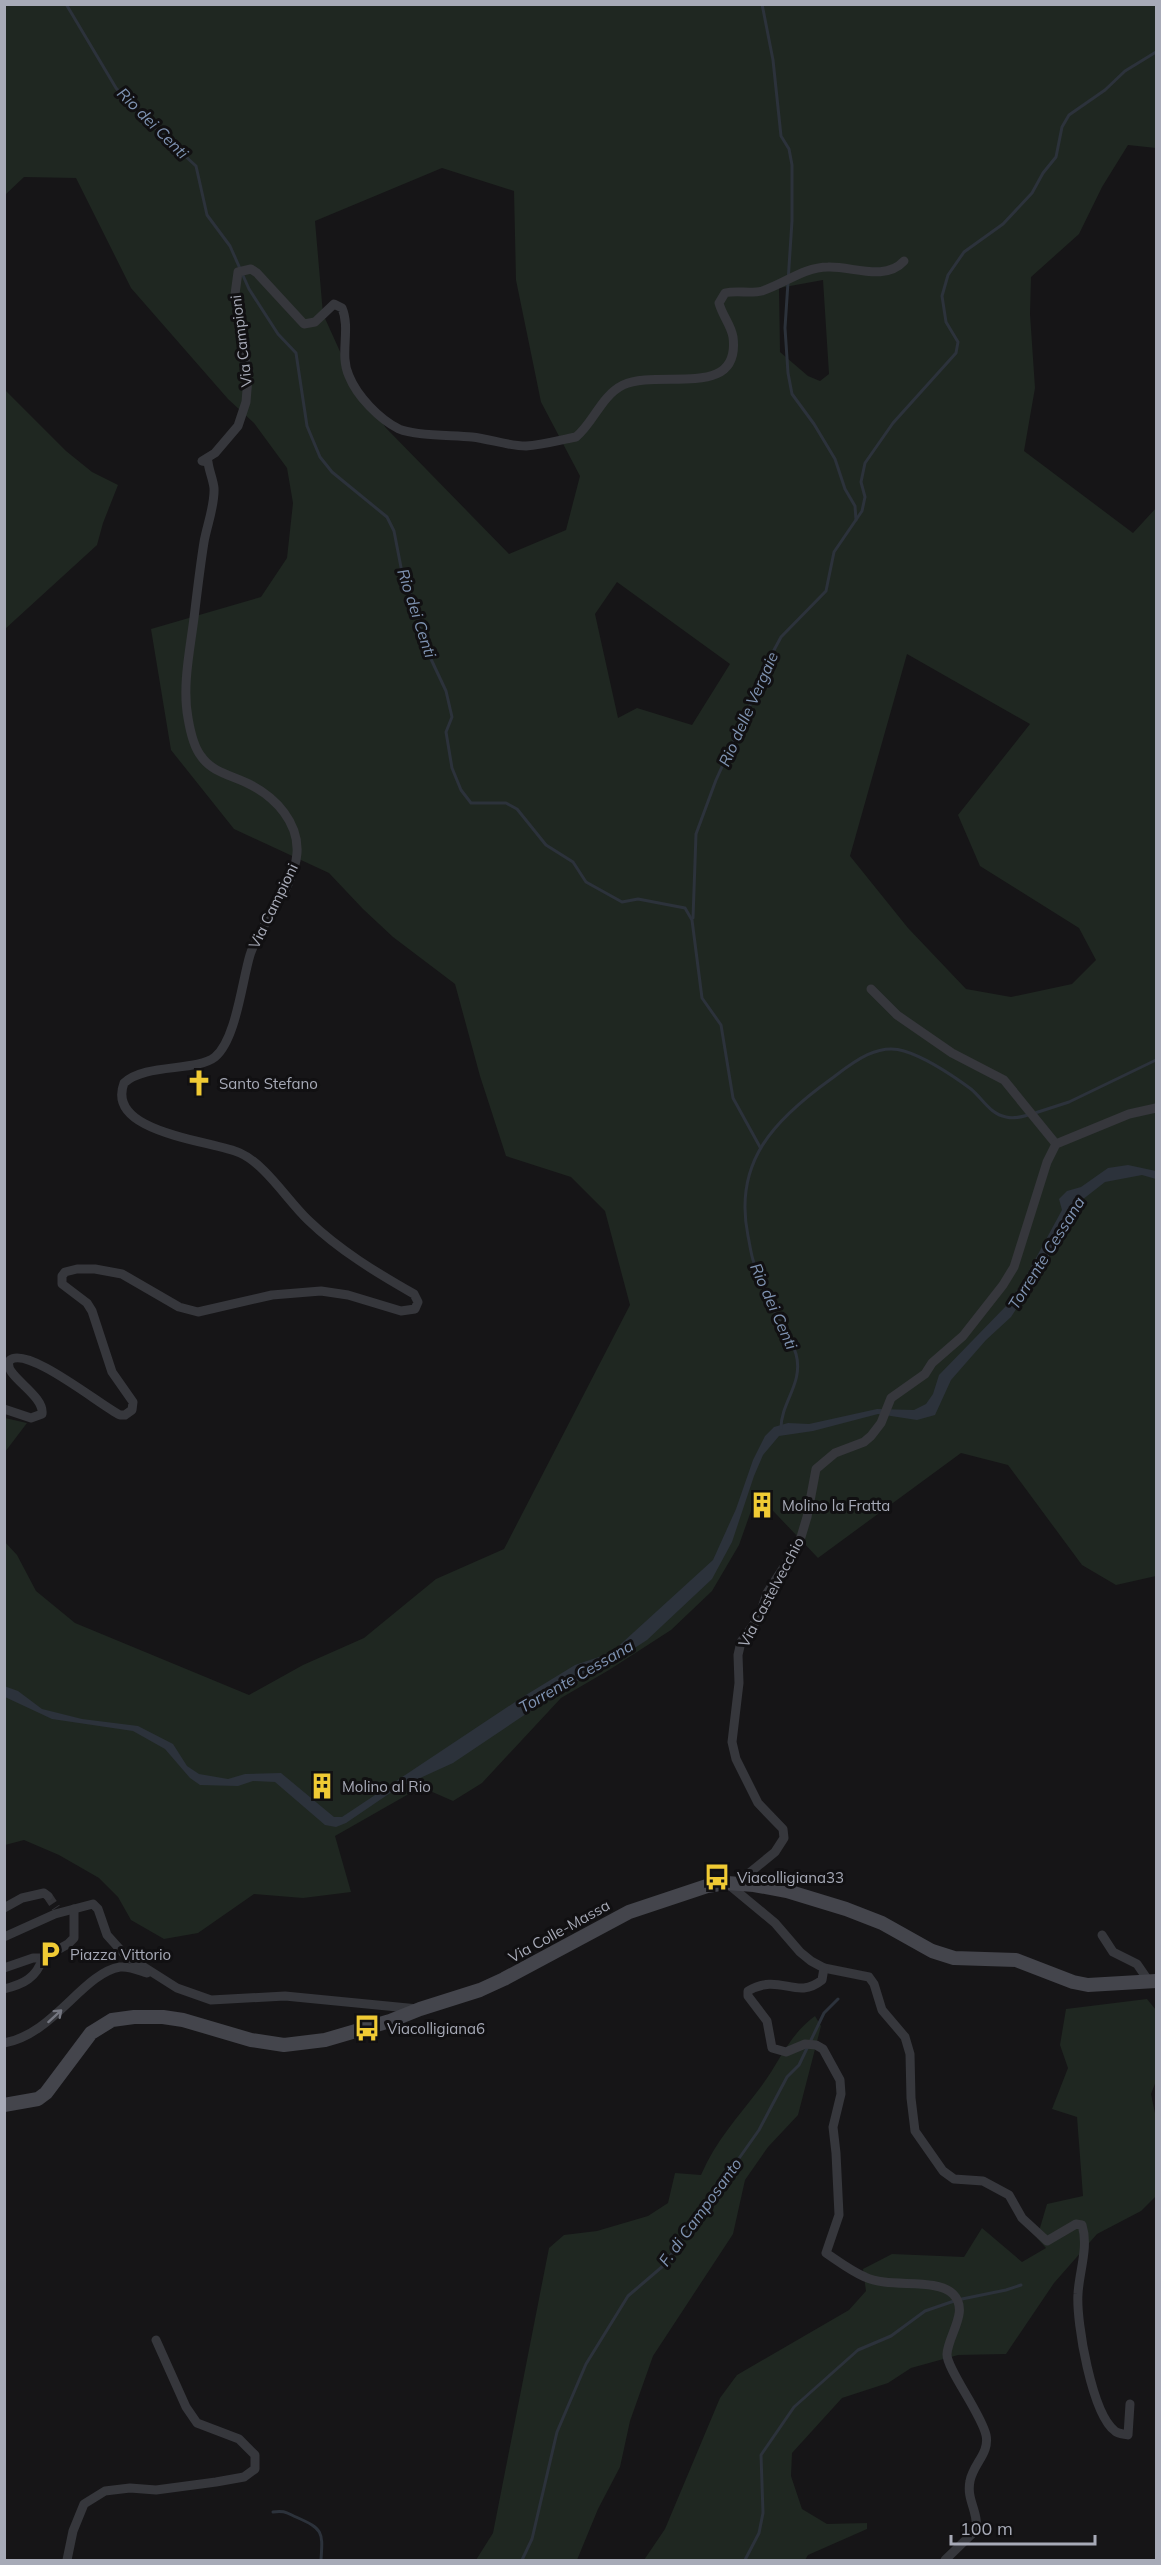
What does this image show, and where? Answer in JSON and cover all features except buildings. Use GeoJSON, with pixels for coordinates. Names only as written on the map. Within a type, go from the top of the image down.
{"type":"FeatureCollection","features":[{"type":"Feature","properties":{"kind":"street","name":"Via Campioni"},"geometry":{"type":"LineString","coordinates":[[4,1410],[31,1418],[42,1414],[41,1404],[33,1394],[10,1377],[6,1371],[6,1365],[10,1360],[16,1358],[35,1362],[120,1415],[125,1415],[132,1410],[133,1402],[112,1372],[92,1311],[87,1303],[62,1284],[62,1276],[70,1270],[95,1269],[122,1274],[179,1307],[198,1312],[272,1295],[308,1291],[348,1295],[401,1311],[415,1309],[418,1302],[414,1294],[349,1253],[320,1231],[251,1159],[232,1150],[169,1133],[134,1119],[124,1107],[121,1099],[124,1083],[130,1078],[202,1062],[214,1058],[220,1051],[236,1014],[250,954],[284,890],[293,870],[297,852],[296,838],[285,812],[260,790],[213,767],[200,756],[194,742],[186,706],[189,654],[200,568],[214,494],[208,462],[202,461],[215,453],[238,426],[244,415],[247,397],[248,377],[235,294],[238,272],[244,268],[254,270],[303,324],[315,322],[334,304],[342,308],[346,339],[345,365],[350,378],[365,400],[393,425],[402,430],[418,433],[468,437],[528,446],[576,437],[609,396],[622,386],[657,378],[702,378],[721,374],[727,369],[731,358],[733,340],[719,303],[722,295],[730,291],[761,291],[790,276],[825,267],[885,271],[899,266],[904,261]]}},
{"type":"Feature","properties":{"kind":"street"},"geometry":{"type":"LineString","coordinates":[[871,989],[897,1015],[971,1064],[1005,1080],[1056,1144],[1129,1114],[1156,1108]]}},
{"type":"Feature","properties":{"kind":"street","name":"Via Castelvecchio"},"geometry":{"type":"LineString","coordinates":[[732,1883],[775,1852],[784,1838],[783,1828],[758,1803],[733,1750],[740,1646],[759,1617],[767,1593],[793,1553],[801,1536],[816,1469],[835,1453],[864,1442],[881,1423],[891,1398],[925,1374],[932,1364],[963,1336],[1003,1286],[1014,1268],[1047,1162],[1056,1144]]}},
{"type":"Feature","properties":{"kind":"street"},"geometry":{"type":"LineString","coordinates":[[732,1883],[775,1923],[800,1952],[824,1968],[869,1977],[874,1984],[882,2010],[905,2037],[910,2054],[911,2098],[915,2131],[943,2171],[954,2179],[983,2181],[1009,2195],[1022,2218],[1047,2241],[1076,2224],[1082,2225],[1084,2244],[1078,2296],[1079,2316],[1092,2388],[1106,2421],[1116,2432],[1128,2435],[1130,2403]]}},
{"type":"Feature","properties":{"kind":"street","name":"Via Colle-Massa"},"geometry":{"type":"LineString","coordinates":[[4,2105],[31,2101],[46,2093],[91,2033],[112,2020],[163,2017],[183,2020],[251,2040],[300,2044],[324,2040],[480,1990],[629,1912],[707,1886],[732,1883],[787,1891],[867,1916],[932,1951],[954,1958],[1016,1960],[1073,1982],[1088,1985],[1102,1986],[1152,1981]]}},
{"type":"Feature","properties":{"kind":"street"},"geometry":{"type":"LineString","coordinates":[[4,1908],[22,1898],[44,1893],[48,1896]]}},
{"type":"Feature","properties":{"kind":"street"},"geometry":{"type":"LineString","coordinates":[[4,1937],[57,1911],[90,1904],[96,1906],[104,1930],[117,1948],[177,1988],[211,2001],[285,1996],[420,2009]]}},
{"type":"Feature","properties":{"kind":"street"},"geometry":{"type":"LineString","coordinates":[[4,1968],[33,1958],[43,1958],[68,1944],[74,1938],[74,1908]]}},
{"type":"Feature","properties":{"kind":"street"},"geometry":{"type":"LineString","coordinates":[[1102,1935],[1113,1952],[1137,1964],[1152,1981]]}},
{"type":"Feature","properties":{"kind":"street"},"geometry":{"type":"LineString","coordinates":[[4,1989],[30,1980],[36,1974],[43,1958]]}},
{"type":"Feature","properties":{"kind":"street"},"geometry":{"type":"LineString","coordinates":[[4,2043],[16,2041],[49,2023],[91,1983],[109,1971],[130,1967],[156,1975]]}},
{"type":"Feature","properties":{"kind":"street"},"geometry":{"type":"LineString","coordinates":[[824,1968],[822,1980],[812,1986],[795,1988],[772,1982],[752,1988],[748,1991],[748,1996],[767,2021],[772,2048],[786,2052],[805,2044],[816,2045],[823,2049],[840,2080],[841,2094],[832,2127],[836,2153],[839,2215],[826,2253],[865,2278],[896,2284],[945,2288],[954,2294],[959,2303],[958,2322],[949,2342],[948,2363],[977,2412],[986,2435],[987,2449],[975,2467],[970,2480],[968,2497],[975,2516],[976,2530],[945,2560]]}},
{"type":"Feature","properties":{"kind":"street"},"geometry":{"type":"LineString","coordinates":[[67,2560],[73,2531],[84,2504],[105,2491],[130,2488],[156,2490],[216,2482],[244,2477],[255,2469],[255,2455],[240,2439],[198,2423],[186,2407],[156,2340]]}},
{"type":"Feature","properties":{"kind":"shaded area"},"geometry":{"type":"Polygon","coordinates":[[[5,5],[1156,5],[1156,148],[1128,145],[1102,187],[1079,234],[1031,277],[1030,314],[1035,388],[1024,451],[1133,533],[1156,508],[1156,1576],[1116,1585],[1082,1565],[1008,1465],[961,1453],[818,1558],[757,1494],[739,1545],[712,1591],[671,1630],[561,1698],[482,1783],[453,1801],[421,1787],[335,1836],[351,1892],[303,1898],[254,1894],[198,1933],[164,1939],[131,1920],[118,1897],[99,1878],[59,1855],[24,1840],[5,1845],[4,1541],[17,1555],[36,1591],[75,1623],[249,1695],[303,1665],[364,1638],[436,1579],[504,1549],[630,1305],[605,1211],[571,1177],[506,1156],[480,1076],[455,984],[393,937],[329,873],[234,829],[171,750],[151,629],[261,597],[287,558],[293,503],[287,468],[254,423],[228,399],[131,288],[76,178],[24,177],[5,195],[5,5]],[[442,168],[315,221],[323,314],[352,378],[386,428],[509,554],[566,530],[580,476],[541,402],[516,280],[514,191],[442,168]],[[823,280],[779,288],[780,352],[808,376],[820,381],[829,374],[823,280]],[[617,582],[595,614],[618,718],[637,708],[692,725],[730,664],[617,582]],[[907,654],[850,856],[908,928],[966,989],[1011,997],[1072,984],[1096,960],[1079,928],[980,866],[958,815],[1030,724],[907,654]]]}},
{"type":"Feature","properties":{"kind":"shaded area"},"geometry":{"type":"Polygon","coordinates":[[[4,389],[66,451],[92,472],[118,485],[97,545],[5,629],[4,389]]]}},
{"type":"Feature","properties":{"kind":"shaded area"},"geometry":{"type":"Polygon","coordinates":[[[4,1418],[27,1423],[5,1452],[4,1418]]]}},
{"type":"Feature","properties":{"kind":"shaded area"},"geometry":{"type":"Polygon","coordinates":[[[1147,1999],[1156,2010],[1156,2081],[1151,2094],[1156,2118],[1156,2196],[1141,2211],[1097,2234],[1054,2283],[1006,2354],[958,2355],[911,2368],[888,2383],[842,2398],[792,2453],[791,2476],[802,2509],[827,2524],[867,2523],[867,2529],[808,2555],[805,2560],[644,2560],[665,2529],[720,2398],[737,2375],[849,2310],[866,2291],[863,2269],[892,2254],[964,2257],[982,2228],[1022,2262],[1046,2248],[1037,2238],[1047,2204],[1083,2196],[1077,2117],[1052,2109],[1068,2068],[1060,2045],[1066,2009],[1147,1999]]]}},
{"type":"Feature","properties":{"kind":"shaded area"},"geometry":{"type":"Polygon","coordinates":[[[815,2016],[821,2026],[798,2115],[768,2147],[745,2180],[733,2234],[653,2356],[630,2421],[620,2467],[598,2509],[577,2560],[476,2560],[493,2533],[549,2248],[564,2235],[597,2231],[648,2216],[668,2203],[675,2173],[701,2175],[720,2141],[767,2078],[797,2032],[815,2016]]]}},
{"type":"Feature","properties":{"kind":"water","name":"Torrente Cessana"},"geometry":{"type":"Polygon","coordinates":[[[1128,1165],[1156,1171],[1156,1179],[1142,1175],[1105,1182],[1073,1207],[1043,1268],[1011,1317],[986,1340],[951,1380],[935,1415],[917,1420],[878,1414],[813,1431],[779,1436],[763,1455],[732,1542],[712,1579],[647,1640],[596,1673],[569,1685],[453,1763],[396,1789],[346,1823],[336,1827],[325,1825],[275,1782],[253,1781],[238,1786],[200,1785],[190,1778],[165,1749],[133,1731],[52,1719],[5,1697],[4,1686],[18,1691],[42,1709],[82,1719],[138,1726],[173,1744],[187,1766],[199,1774],[228,1779],[245,1774],[281,1773],[334,1817],[342,1817],[521,1698],[575,1665],[611,1653],[713,1560],[736,1509],[753,1460],[765,1436],[774,1427],[788,1423],[809,1424],[877,1409],[914,1410],[926,1404],[933,1394],[939,1375],[1007,1305],[1024,1280],[1062,1210],[1059,1199],[1067,1191],[1081,1187],[1108,1168],[1128,1165]]]}},
{"type":"Feature","properties":{"kind":"waterway","name":"Rio dei Centi"},"geometry":{"type":"LineString","coordinates":[[66,4],[116,88],[136,111],[196,166],[207,215],[230,246],[249,289],[278,334],[296,353],[307,426],[320,457],[332,472],[387,517],[394,531],[404,583],[415,602],[422,640],[446,691],[452,717],[446,732],[452,768],[461,790],[471,803],[506,803],[517,809],[546,845],[573,862],[586,882],[622,902],[638,899],[685,908],[692,920],[702,998],[721,1025],[733,1098],[760,1147]]}},
{"type":"Feature","properties":{"kind":"waterway"},"geometry":{"type":"LineString","coordinates":[[762,4],[773,60],[781,136],[789,149],[792,165],[792,221],[785,328],[788,373],[792,394],[835,459],[845,489],[855,506],[856,520]]}},
{"type":"Feature","properties":{"kind":"waterway","name":"Rio delle Vergaie"},"geometry":{"type":"LineString","coordinates":[[693,918],[696,834],[716,780],[763,682],[773,652],[781,637],[826,591],[834,552],[862,511],[865,497],[861,482],[865,463],[893,423],[956,353],[958,342],[946,322],[942,296],[948,275],[964,252],[1003,224],[1032,193],[1043,173],[1056,157],[1062,127],[1069,115],[1105,90],[1125,71],[1156,52]]}},
{"type":"Feature","properties":{"kind":"waterway"},"geometry":{"type":"LineString","coordinates":[[781,1428],[784,1410],[795,1383],[798,1364],[792,1344],[779,1322],[754,1263],[745,1210],[747,1186],[753,1165],[762,1145],[776,1127],[810,1094],[847,1067],[865,1056],[884,1049],[904,1051],[930,1062],[971,1089],[1000,1115],[1012,1118],[1028,1115]]}},
{"type":"Feature","properties":{"kind":"waterway"},"geometry":{"type":"LineString","coordinates":[[1035,1113],[1069,1102],[1156,1060]]}},
{"type":"Feature","properties":{"kind":"waterway","name":"F. di Camposanto"},"geometry":{"type":"LineString","coordinates":[[522,2560],[532,2539],[557,2432],[586,2364],[628,2296],[663,2266],[759,2130],[787,2077],[799,2065],[824,2013],[838,1999]]}},
{"type":"Feature","properties":{"kind":"waterway"},"geometry":{"type":"LineString","coordinates":[[745,2560],[759,2533],[763,2513],[761,2455],[794,2407],[858,2350],[891,2336],[925,2311],[957,2300],[1021,2285]]}},
{"type":"Feature","properties":{"kind":"waterway"},"geometry":{"type":"LineString","coordinates":[[273,2512],[288,2513],[316,2528],[322,2543],[321,2560]]}},
{"type":"Feature","properties":{"kind":"tunnel"},"geometry":{"type":"LineString","coordinates":[[48,1896],[56,1908]]}},
{"type":"Feature","properties":{"kind":"place","name":"Santo Stefano"},"geometry":{"type":"Point","coordinates":[199,1083]}},
{"type":"Feature","properties":{"kind":"place","name":"Molino la Fratta"},"geometry":{"type":"Point","coordinates":[762,1505]}},
{"type":"Feature","properties":{"kind":"place","name":"Molino al Rio"},"geometry":{"type":"Point","coordinates":[322,1786]}},
{"type":"Feature","properties":{"kind":"place","name":"Viacolligiana33"},"geometry":{"type":"Point","coordinates":[717,1877]}},
{"type":"Feature","properties":{"kind":"place","name":"Piazza Vittorio"},"geometry":{"type":"Point","coordinates":[50,1954]}},
{"type":"Feature","properties":{"kind":"place","name":"Viacolligiana6"},"geometry":{"type":"Point","coordinates":[367,2028]}}]}
